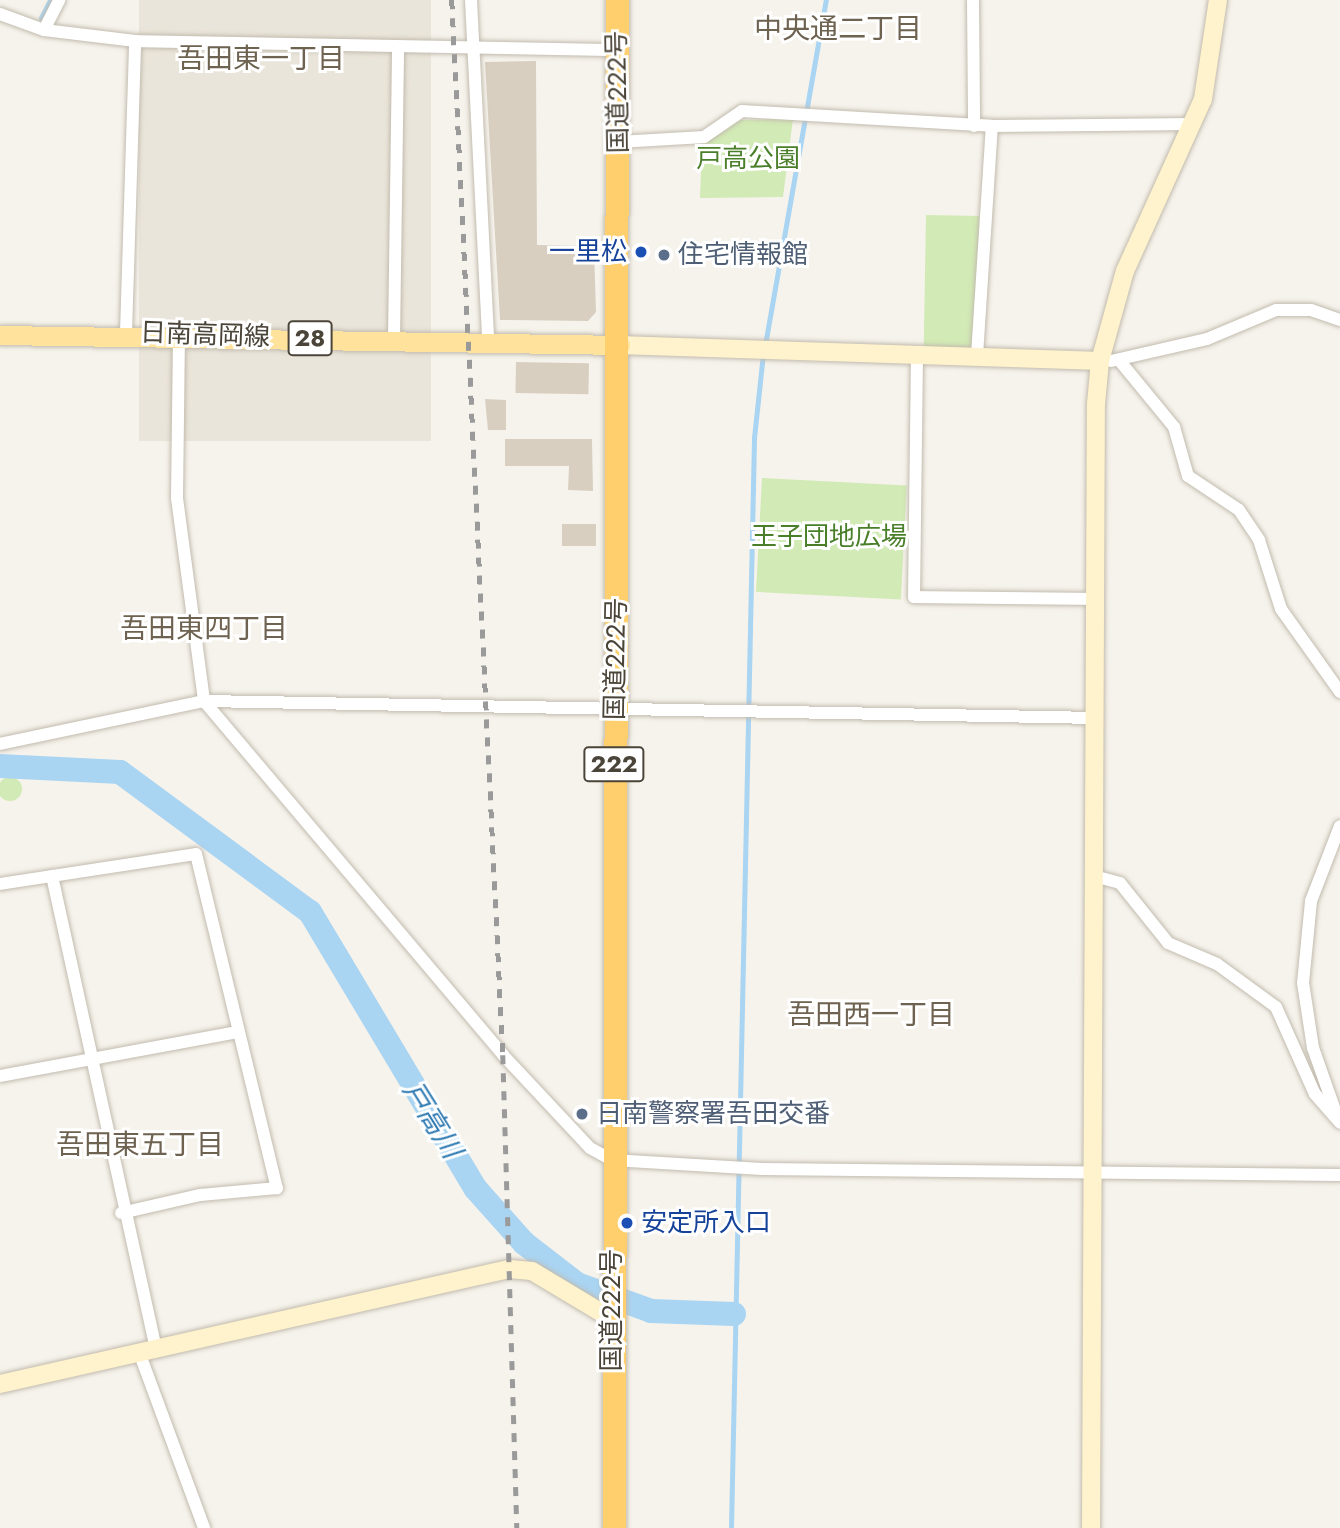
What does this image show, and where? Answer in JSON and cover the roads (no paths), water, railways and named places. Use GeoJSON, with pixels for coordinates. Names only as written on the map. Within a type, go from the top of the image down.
{"type":"FeatureCollection","features":[{"type":"Feature","properties":{"kind":"highway","name":"国道222号"},"geometry":{"type":"LineString","coordinates":[[614,1528],[612,1160],[620,345],[617,0]]}},
{"type":"Feature","properties":{"kind":"main road","name":"日南高岡線"},"geometry":{"type":"LineString","coordinates":[[0,335],[125,332],[394,340],[488,339],[620,345]]}},
{"type":"Feature","properties":{"kind":"street"},"geometry":{"type":"LineString","coordinates":[[44,30],[59,0]]}},
{"type":"Feature","properties":{"kind":"street"},"geometry":{"type":"LineString","coordinates":[[471,0],[471,47],[488,339]]}},
{"type":"Feature","properties":{"kind":"street"},"geometry":{"type":"LineString","coordinates":[[973,0],[974,125]]}},
{"type":"Feature","properties":{"kind":"street"},"geometry":{"type":"LineString","coordinates":[[1091,1528],[1095,599],[1100,361],[1125,271],[1192,124],[1212,70],[1218,0]]}},
{"type":"Feature","properties":{"kind":"street"},"geometry":{"type":"LineString","coordinates":[[0,14],[44,30],[135,41],[616,50]]}},
{"type":"Feature","properties":{"kind":"street"},"geometry":{"type":"LineString","coordinates":[[125,332],[135,41]]}},
{"type":"Feature","properties":{"kind":"street"},"geometry":{"type":"LineString","coordinates":[[394,340],[398,47]]}},
{"type":"Feature","properties":{"kind":"street"},"geometry":{"type":"LineString","coordinates":[[618,142],[704,137],[741,111],[992,126],[1192,124]]}},
{"type":"Feature","properties":{"kind":"street"},"geometry":{"type":"LineString","coordinates":[[977,356],[992,126]]}},
{"type":"Feature","properties":{"kind":"street"},"geometry":{"type":"LineString","coordinates":[[620,345],[1100,361],[1119,360],[1144,349],[1207,339],[1276,310],[1311,310],[1340,320]]}},
{"type":"Feature","properties":{"kind":"street"},"geometry":{"type":"LineString","coordinates":[[179,335],[177,498],[204,701],[503,1055],[590,1148],[612,1160],[1091,1173],[1340,1175]]}},
{"type":"Feature","properties":{"kind":"street"},"geometry":{"type":"LineString","coordinates":[[917,354],[914,597],[1095,599]]}},
{"type":"Feature","properties":{"kind":"street"},"geometry":{"type":"LineString","coordinates":[[1119,360],[1174,427],[1188,477],[1239,510],[1252,530],[1281,609],[1340,692]]}},
{"type":"Feature","properties":{"kind":"street"},"geometry":{"type":"LineString","coordinates":[[0,744],[204,701],[615,712],[687,708],[1095,718]]}},
{"type":"Feature","properties":{"kind":"street"},"geometry":{"type":"LineString","coordinates":[[1340,826],[1311,901],[1303,983],[1313,1048],[1340,1123]]}},
{"type":"Feature","properties":{"kind":"street"},"geometry":{"type":"LineString","coordinates":[[0,884],[196,854],[277,1188],[200,1195],[121,1213]]}},
{"type":"Feature","properties":{"kind":"street"},"geometry":{"type":"LineString","coordinates":[[52,876],[117,1159],[121,1213],[147,1350],[204,1528]]}},
{"type":"Feature","properties":{"kind":"street"},"geometry":{"type":"LineString","coordinates":[[1094,876],[1120,883],[1168,943],[1217,964],[1276,1007],[1315,1094],[1340,1123]]}},
{"type":"Feature","properties":{"kind":"street"},"geometry":{"type":"LineString","coordinates":[[0,1076],[237,1031]]}},
{"type":"Feature","properties":{"kind":"street"},"geometry":{"type":"LineString","coordinates":[[0,1384],[509,1269],[532,1271],[612,1319]]}},
{"type":"Feature","properties":{"kind":"waterway"},"geometry":{"type":"LineString","coordinates":[[41,18],[50,0]]}},
{"type":"Feature","properties":{"kind":"waterway"},"geometry":{"type":"LineString","coordinates":[[765,345],[826,0]]}},
{"type":"Feature","properties":{"kind":"waterway"},"geometry":{"type":"LineString","coordinates":[[731,1528],[754,438],[763,354]]}},
{"type":"Feature","properties":{"kind":"waterway","name":"戸高川"},"geometry":{"type":"LineString","coordinates":[[0,766],[120,772],[310,912],[475,1188],[524,1243],[577,1284],[651,1311],[734,1314]]}},
{"type":"Feature","properties":{"kind":"railway"},"geometry":{"type":"LineString","coordinates":[[452,0],[503,1055],[517,1528]]}},
{"type":"Feature","properties":{"kind":"place","name":"一里松"},"geometry":{"type":"Point","coordinates":[641,252]}},
{"type":"Feature","properties":{"kind":"place","name":"住宅情報館"},"geometry":{"type":"Point","coordinates":[664,255]}},
{"type":"Feature","properties":{"kind":"place","name":"日南警察署吾田交番"},"geometry":{"type":"Point","coordinates":[582,1114]}},
{"type":"Feature","properties":{"kind":"place","name":"安定所入口"},"geometry":{"type":"Point","coordinates":[627,1223]}},
{"type":"Feature","properties":{"kind":"district","name":"中央通二丁目"},"geometry":{"type":"Point","coordinates":[838,29]}},
{"type":"Feature","properties":{"kind":"district","name":"吾田東一丁目"},"geometry":{"type":"Point","coordinates":[261,59]}},
{"type":"Feature","properties":{"kind":"district","name":"吾田東四丁目"},"geometry":{"type":"Point","coordinates":[204,629]}},
{"type":"Feature","properties":{"kind":"district","name":"吾田西一丁目"},"geometry":{"type":"Point","coordinates":[871,1015]}},
{"type":"Feature","properties":{"kind":"district","name":"吾田東五丁目"},"geometry":{"type":"Point","coordinates":[140,1145]}},
{"type":"Feature","properties":{"kind":"park label","name":"戸高公園"},"geometry":{"type":"Point","coordinates":[748,159]}},
{"type":"Feature","properties":{"kind":"park label","name":"王子団地広場"},"geometry":{"type":"Point","coordinates":[829,537]}}]}
